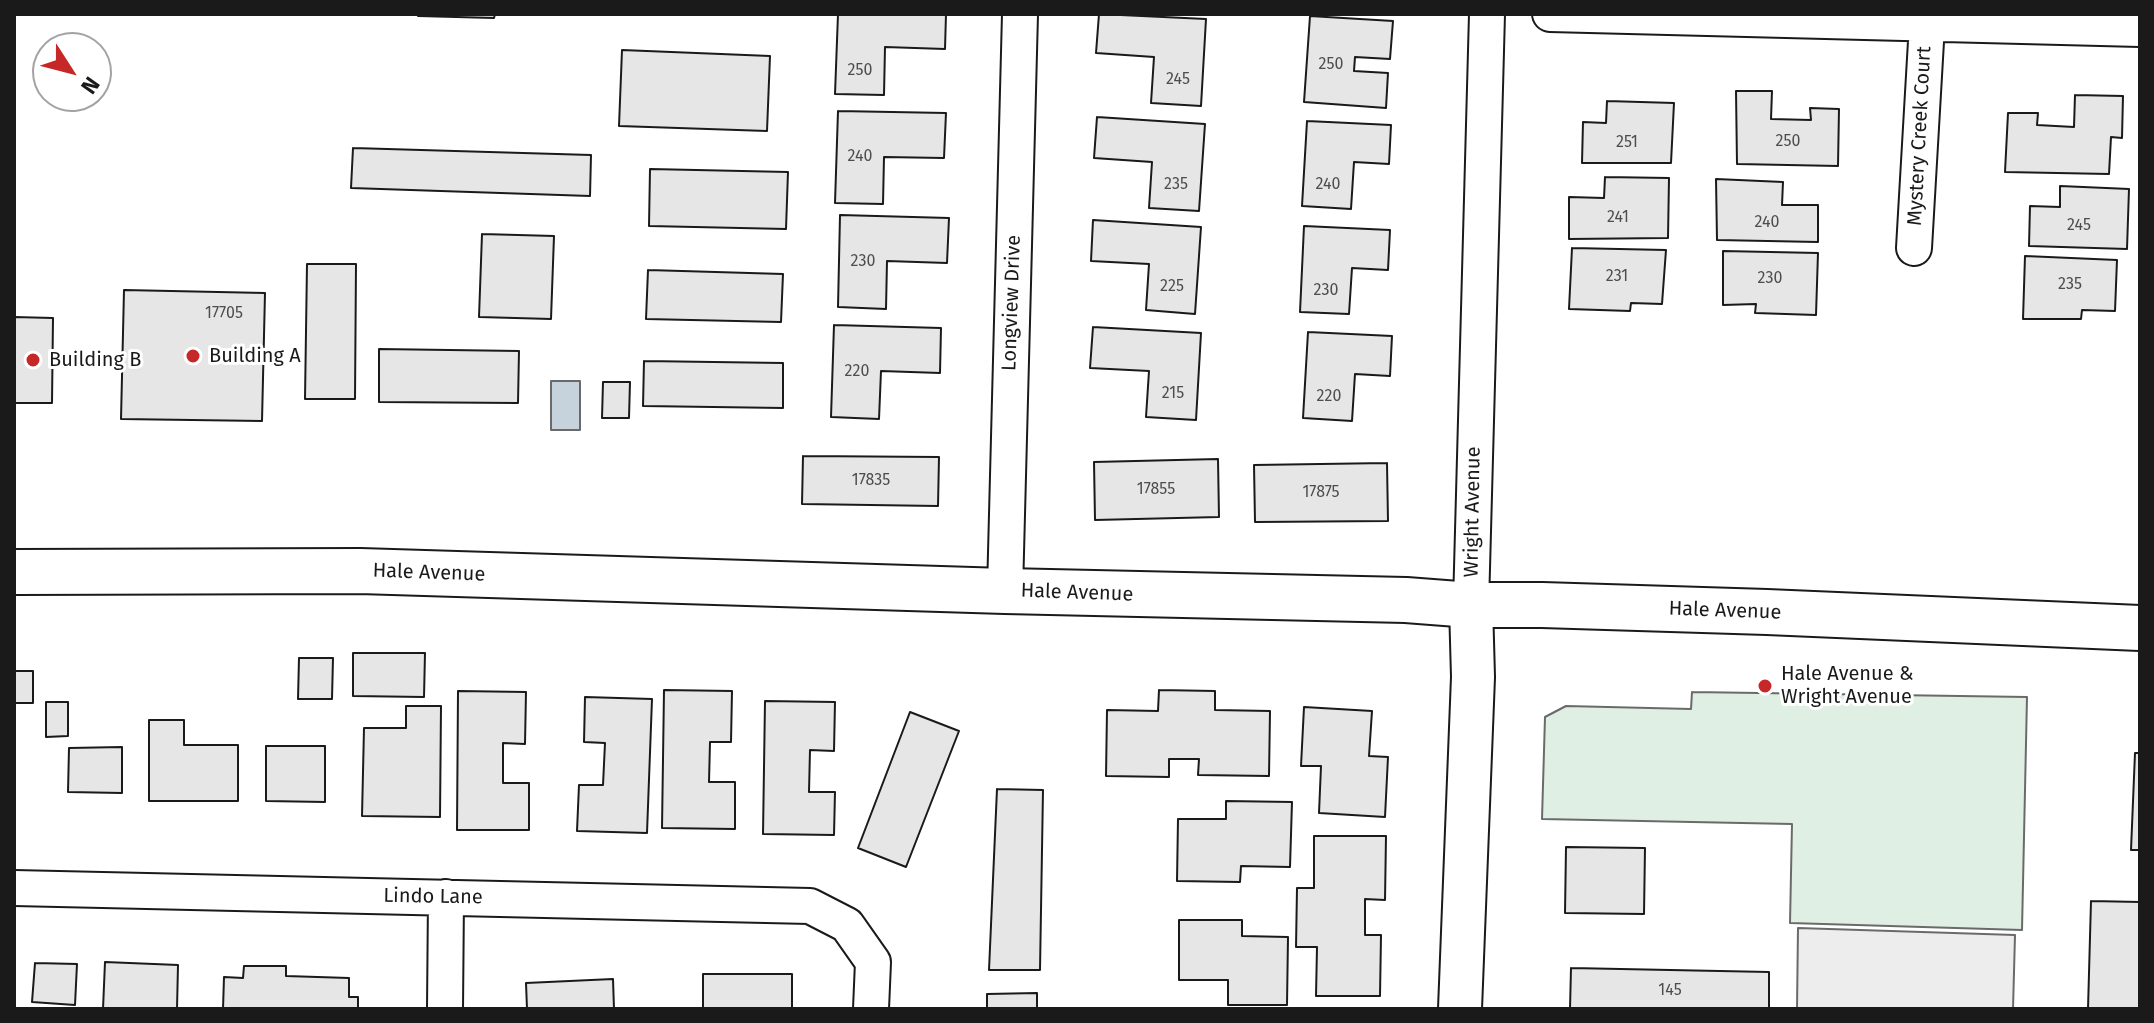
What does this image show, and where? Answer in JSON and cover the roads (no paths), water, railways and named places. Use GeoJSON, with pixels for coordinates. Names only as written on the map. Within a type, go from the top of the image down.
{"type":"FeatureCollection","features":[{"type":"Feature","properties":{"kind":"main road","name":"Hale Avenue"},"geometry":{"type":"LineString","coordinates":[[14,572],[360,571],[1406,600],[1471,605],[1767,612],[2140,628]]}},
{"type":"Feature","properties":{"kind":"street","name":"Longview Drive"},"geometry":{"type":"LineString","coordinates":[[1005,591],[1020,14]]}},
{"type":"Feature","properties":{"kind":"street","name":"Wright Avenue"},"geometry":{"type":"LineString","coordinates":[[1460,1009],[1473,677],[1471,605],[1487,14]]}},
{"type":"Feature","properties":{"kind":"street"},"geometry":{"type":"LineString","coordinates":[[1550,14],[2140,29]]}},
{"type":"Feature","properties":{"kind":"street","name":"Mystery Creek Court"},"geometry":{"type":"LineString","coordinates":[[1914,248],[1927,24]]}},
{"type":"Feature","properties":{"kind":"street","name":"Lindo Lane"},"geometry":{"type":"LineString","coordinates":[[14,888],[810,906],[847,925],[873,962],[871,1009]]}},
{"type":"Feature","properties":{"kind":"street"},"geometry":{"type":"LineString","coordinates":[[445,1009],[446,897]]}},
{"type":"Feature","properties":{"kind":"place","name":"Building A"},"geometry":{"type":"Point","coordinates":[193,356]}},
{"type":"Feature","properties":{"kind":"place","name":"Building B"},"geometry":{"type":"Point","coordinates":[33,360]}},
{"type":"Feature","properties":{"kind":"place","name":"Hale Avenue & Wright Avenue"},"geometry":{"type":"Point","coordinates":[1765,686]}}]}
